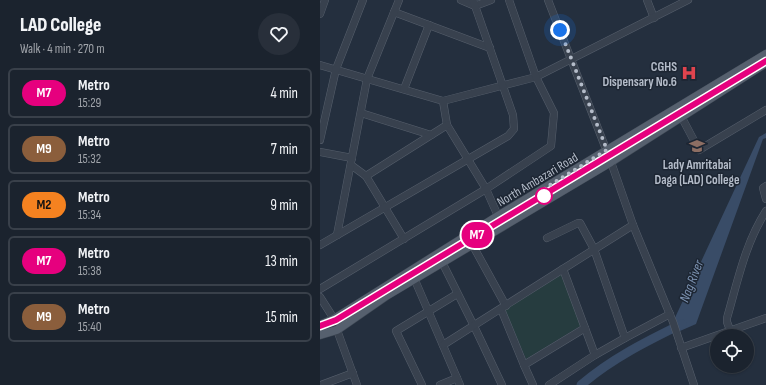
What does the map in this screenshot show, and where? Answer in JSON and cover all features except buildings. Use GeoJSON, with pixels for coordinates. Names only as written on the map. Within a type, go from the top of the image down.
{"type":"FeatureCollection","features":[{"type":"Feature","properties":{"kind":"main road","name":"North Ambazari Road"},"geometry":{"type":"LineString","coordinates":[[320,325],[334,319],[413,274],[498,216],[766,54]]}},
{"type":"Feature","properties":{"kind":"main road","name":"North Ambazari Road"},"geometry":{"type":"LineString","coordinates":[[320,335],[337,330],[386,296],[413,274],[442,262],[611,162],[766,63]]}},
{"type":"Feature","properties":{"kind":"street"},"geometry":{"type":"LineString","coordinates":[[320,14],[325,0]]}},
{"type":"Feature","properties":{"kind":"street"},"geometry":{"type":"LineString","coordinates":[[320,140],[336,69],[363,0]]}},
{"type":"Feature","properties":{"kind":"street"},"geometry":{"type":"LineString","coordinates":[[337,235],[368,78],[399,0]]}},
{"type":"Feature","properties":{"kind":"street"},"geometry":{"type":"LineString","coordinates":[[461,0],[474,3],[491,0]]}},
{"type":"Feature","properties":{"kind":"street"},"geometry":{"type":"LineString","coordinates":[[320,289],[486,189],[551,146],[554,113],[536,77],[509,0]]}},
{"type":"Feature","properties":{"kind":"street"},"geometry":{"type":"LineString","coordinates":[[548,0],[607,150],[633,226],[670,314],[694,385]]}},
{"type":"Feature","properties":{"kind":"street"},"geometry":{"type":"LineString","coordinates":[[647,0],[654,18]]}},
{"type":"Feature","properties":{"kind":"street"},"geometry":{"type":"LineString","coordinates":[[320,65],[443,101],[536,77],[688,0]]}},
{"type":"Feature","properties":{"kind":"street"},"geometry":{"type":"LineString","coordinates":[[320,245],[467,158],[508,136],[514,129],[513,115],[504,85],[474,3]]}},
{"type":"Feature","properties":{"kind":"street"},"geometry":{"type":"LineString","coordinates":[[394,12],[490,48]]}},
{"type":"Feature","properties":{"kind":"street"},"geometry":{"type":"LineString","coordinates":[[404,89],[429,25]]}},
{"type":"Feature","properties":{"kind":"street"},"geometry":{"type":"LineString","coordinates":[[443,101],[448,125],[486,189],[498,216]]}},
{"type":"Feature","properties":{"kind":"street"},"geometry":{"type":"LineString","coordinates":[[681,117],[699,150],[766,110]]}},
{"type":"Feature","properties":{"kind":"street"},"geometry":{"type":"LineString","coordinates":[[361,113],[431,135]]}},
{"type":"Feature","properties":{"kind":"street"},"geometry":{"type":"LineString","coordinates":[[366,176],[448,125]]}},
{"type":"Feature","properties":{"kind":"street"},"geometry":{"type":"LineString","coordinates":[[320,152],[351,161],[366,176],[404,239]]}},
{"type":"Feature","properties":{"kind":"street"},"geometry":{"type":"LineString","coordinates":[[766,186],[762,188],[766,199]]}},
{"type":"Feature","properties":{"kind":"street"},"geometry":{"type":"LineString","coordinates":[[730,329],[727,318],[748,246],[756,227],[766,211]]}},
{"type":"Feature","properties":{"kind":"street"},"geometry":{"type":"LineString","coordinates":[[546,238],[578,222],[580,223],[594,249],[625,338]]}},
{"type":"Feature","properties":{"kind":"street"},"geometry":{"type":"LineString","coordinates":[[443,346],[594,249],[633,226]]}},
{"type":"Feature","properties":{"kind":"street"},"geometry":{"type":"LineString","coordinates":[[472,244],[503,307],[524,365],[533,385]]}},
{"type":"Feature","properties":{"kind":"street"},"geometry":{"type":"LineString","coordinates":[[442,262],[502,385]]}},
{"type":"Feature","properties":{"kind":"street"},"geometry":{"type":"LineString","coordinates":[[563,269],[595,355]]}},
{"type":"Feature","properties":{"kind":"street"},"geometry":{"type":"LineString","coordinates":[[413,274],[459,382],[440,385]]}},
{"type":"Feature","properties":{"kind":"street"},"geometry":{"type":"LineString","coordinates":[[422,385],[396,331],[457,294]]}},
{"type":"Feature","properties":{"kind":"street"},"geometry":{"type":"LineString","coordinates":[[320,297],[334,319]]}},
{"type":"Feature","properties":{"kind":"street"},"geometry":{"type":"LineString","coordinates":[[549,385],[595,355],[670,314]]}},
{"type":"Feature","properties":{"kind":"street"},"geometry":{"type":"LineString","coordinates":[[733,329],[766,318]]}},
{"type":"Feature","properties":{"kind":"street"},"geometry":{"type":"LineString","coordinates":[[524,365],[585,328]]}},
{"type":"Feature","properties":{"kind":"street"},"geometry":{"type":"LineString","coordinates":[[337,330],[357,385]]}},
{"type":"Feature","properties":{"kind":"street"},"geometry":{"type":"LineString","coordinates":[[681,348],[710,337]]}},
{"type":"Feature","properties":{"kind":"street"},"geometry":{"type":"LineString","coordinates":[[324,385],[353,374]]}},
{"type":"Feature","properties":{"kind":"green space"},"geometry":{"type":"Polygon","coordinates":[[[561,275],[582,325],[526,359],[505,310],[561,275]]]}},
{"type":"Feature","properties":{"kind":"water"},"geometry":{"type":"Polygon","coordinates":[[[766,133],[766,138],[763,139],[696,324],[680,331],[673,322],[759,137],[766,133]]]}},
{"type":"Feature","properties":{"kind":"waterway","name":"Nag River"},"geometry":{"type":"LineString","coordinates":[[581,385],[617,359],[682,324]]}},
{"type":"Feature","properties":{"kind":"railway"},"geometry":{"type":"LineString","coordinates":[[320,323],[334,317],[542,193],[766,57]]}},
{"type":"Feature","properties":{"kind":"metro line","name":"M7"},"geometry":{"type":"LineString","coordinates":[[320,326],[336,320],[766,61]]}},
{"type":"Feature","properties":{"kind":"place","name":"CGHS Dispensary No.6"},"geometry":{"type":"Point","coordinates":[689,73]}},
{"type":"Feature","properties":{"kind":"place","name":"Lady Amritabai Daga (LAD) College"},"geometry":{"type":"Point","coordinates":[697,146]}},
{"type":"Feature","properties":{"kind":"route"},"geometry":{"type":"LineString","coordinates":[[544,196],[545,188],[607,150],[560,30]]}}]}
